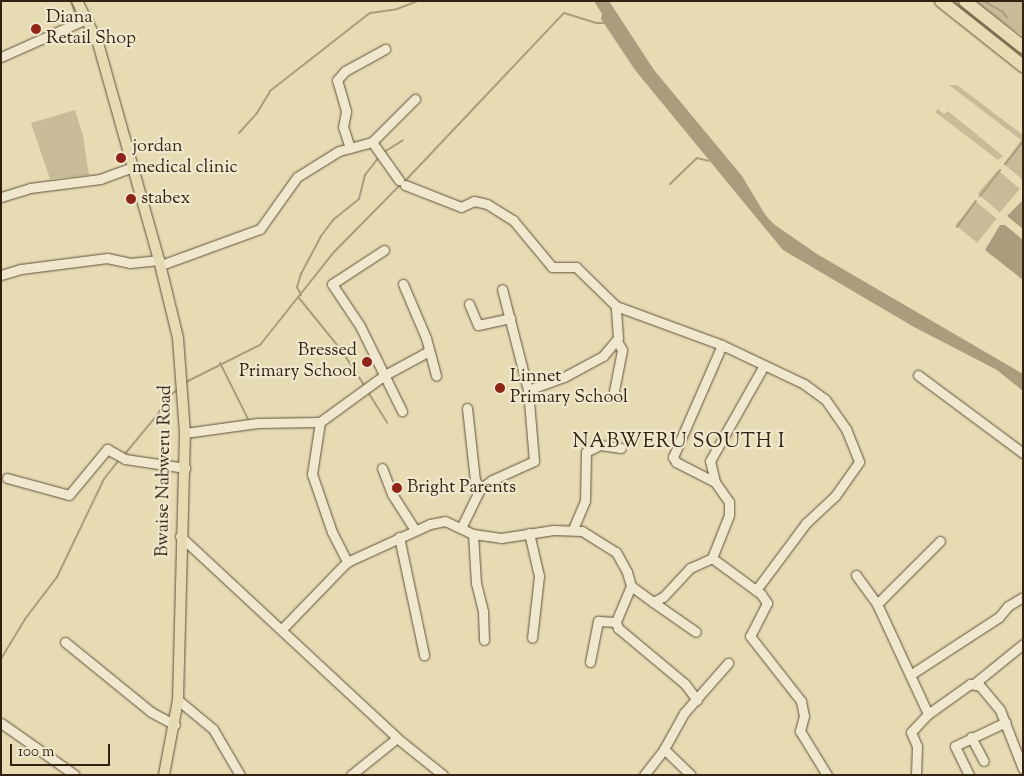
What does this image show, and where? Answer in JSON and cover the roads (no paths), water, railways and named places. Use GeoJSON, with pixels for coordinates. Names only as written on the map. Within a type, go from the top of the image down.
{"type":"FeatureCollection","features":[{"type":"Feature","properties":{"kind":"highway"},"geometry":{"type":"LineString","coordinates":[[941,1],[1023,66]]}},
{"type":"Feature","properties":{"kind":"highway"},"geometry":{"type":"LineString","coordinates":[[965,1],[1023,47]]}},
{"type":"Feature","properties":{"kind":"main road","name":"Bwaise Nabweru Road"},"geometry":{"type":"LineString","coordinates":[[77,1],[98,43],[160,262],[178,338],[185,433],[185,468],[180,536],[178,700],[175,725],[164,775]]}},
{"type":"Feature","properties":{"kind":"street"},"geometry":{"type":"LineString","coordinates":[[1,57],[86,19]]}},
{"type":"Feature","properties":{"kind":"street"},"geometry":{"type":"LineString","coordinates":[[350,148],[342,127],[346,111],[337,80],[345,71],[385,49]]}},
{"type":"Feature","properties":{"kind":"street"},"geometry":{"type":"LineString","coordinates":[[1,275],[21,269],[107,258],[130,263],[160,262],[260,229],[297,177],[350,148],[372,142],[415,98]]}},
{"type":"Feature","properties":{"kind":"street"},"geometry":{"type":"LineString","coordinates":[[372,142],[402,182],[461,207],[474,200],[487,204],[513,220],[552,266],[576,267],[616,306],[722,345],[804,384],[825,399],[846,429],[859,459],[835,496],[806,523],[756,590]]}},
{"type":"Feature","properties":{"kind":"street"},"geometry":{"type":"LineString","coordinates":[[1,197],[30,188],[100,179],[133,167]]}},
{"type":"Feature","properties":{"kind":"street"},"geometry":{"type":"LineString","coordinates":[[384,250],[332,284],[360,326],[383,376],[402,411]]}},
{"type":"Feature","properties":{"kind":"street"},"geometry":{"type":"LineString","coordinates":[[403,284],[429,350],[436,376]]}},
{"type":"Feature","properties":{"kind":"street"},"geometry":{"type":"LineString","coordinates":[[462,528],[480,489],[492,480],[534,461],[528,390],[502,289]]}},
{"type":"Feature","properties":{"kind":"street"},"geometry":{"type":"LineString","coordinates":[[469,304],[477,325],[510,318]]}},
{"type":"Feature","properties":{"kind":"street"},"geometry":{"type":"LineString","coordinates":[[612,396],[622,350],[617,342],[616,306]]}},
{"type":"Feature","properties":{"kind":"street"},"geometry":{"type":"LineString","coordinates":[[528,390],[593,363],[617,342]]}},
{"type":"Feature","properties":{"kind":"street"},"geometry":{"type":"LineString","coordinates":[[715,482],[676,462],[673,457],[722,345]]}},
{"type":"Feature","properties":{"kind":"street"},"geometry":{"type":"LineString","coordinates":[[185,433],[257,423],[320,422],[383,376],[429,350]]}},
{"type":"Feature","properties":{"kind":"street"},"geometry":{"type":"LineString","coordinates":[[653,602],[663,597],[690,568],[712,558],[730,512],[726,497],[715,482],[710,461],[764,365]]}},
{"type":"Feature","properties":{"kind":"street"},"geometry":{"type":"LineString","coordinates":[[918,375],[1023,453]]}},
{"type":"Feature","properties":{"kind":"street"},"geometry":{"type":"LineString","coordinates":[[467,408],[475,480],[480,489]]}},
{"type":"Feature","properties":{"kind":"street"},"geometry":{"type":"LineString","coordinates":[[320,422],[312,474],[332,532],[347,562]]}},
{"type":"Feature","properties":{"kind":"street"},"geometry":{"type":"LineString","coordinates":[[573,529],[586,501],[586,452],[600,445],[621,448]]}},
{"type":"Feature","properties":{"kind":"street"},"geometry":{"type":"LineString","coordinates":[[7,478],[69,495],[107,449],[122,457],[185,468]]}},
{"type":"Feature","properties":{"kind":"street"},"geometry":{"type":"LineString","coordinates":[[382,468],[392,494],[415,530]]}},
{"type":"Feature","properties":{"kind":"street"},"geometry":{"type":"LineString","coordinates":[[282,629],[347,562],[415,530],[445,520],[473,534],[501,538],[573,529],[616,552],[631,586],[696,632]]}},
{"type":"Feature","properties":{"kind":"street"},"geometry":{"type":"LineString","coordinates":[[529,533],[539,576],[532,638]]}},
{"type":"Feature","properties":{"kind":"street"},"geometry":{"type":"LineString","coordinates":[[473,534],[476,583],[482,611],[484,640]]}},
{"type":"Feature","properties":{"kind":"street"},"geometry":{"type":"LineString","coordinates":[[180,536],[397,738],[443,775]]}},
{"type":"Feature","properties":{"kind":"street"},"geometry":{"type":"LineString","coordinates":[[399,537],[424,655]]}},
{"type":"Feature","properties":{"kind":"street"},"geometry":{"type":"LineString","coordinates":[[877,604],[940,541]]}},
{"type":"Feature","properties":{"kind":"street"},"geometry":{"type":"LineString","coordinates":[[712,558],[756,590],[767,603],[750,636],[801,701],[804,716],[800,731],[827,775]]}},
{"type":"Feature","properties":{"kind":"street"},"geometry":{"type":"LineString","coordinates":[[856,576],[877,604],[928,714]]}},
{"type":"Feature","properties":{"kind":"street"},"geometry":{"type":"LineString","coordinates":[[616,622],[631,586]]}},
{"type":"Feature","properties":{"kind":"street"},"geometry":{"type":"LineString","coordinates":[[910,675],[999,617],[1008,606],[1023,597]]}},
{"type":"Feature","properties":{"kind":"street"},"geometry":{"type":"LineString","coordinates":[[590,662],[598,621],[616,622],[670,675],[685,684],[697,700]]}},
{"type":"Feature","properties":{"kind":"street"},"geometry":{"type":"LineString","coordinates":[[65,642],[151,712],[175,725]]}},
{"type":"Feature","properties":{"kind":"street"},"geometry":{"type":"LineString","coordinates":[[916,775],[919,759],[911,732],[928,714],[975,683],[1023,644]]}},
{"type":"Feature","properties":{"kind":"street"},"geometry":{"type":"LineString","coordinates":[[644,775],[664,749],[684,713],[728,663]]}},
{"type":"Feature","properties":{"kind":"street"},"geometry":{"type":"LineString","coordinates":[[975,683],[996,705],[1006,722],[1023,768]]}},
{"type":"Feature","properties":{"kind":"street"},"geometry":{"type":"LineString","coordinates":[[178,700],[213,729],[240,775]]}},
{"type":"Feature","properties":{"kind":"street"},"geometry":{"type":"LineString","coordinates":[[969,775],[956,746],[971,736],[1006,722]]}},
{"type":"Feature","properties":{"kind":"street"},"geometry":{"type":"LineString","coordinates":[[1,723],[75,775]]}},
{"type":"Feature","properties":{"kind":"street"},"geometry":{"type":"LineString","coordinates":[[971,736],[984,761]]}},
{"type":"Feature","properties":{"kind":"street"},"geometry":{"type":"LineString","coordinates":[[350,774],[397,738]]}},
{"type":"Feature","properties":{"kind":"street"},"geometry":{"type":"LineString","coordinates":[[664,749],[691,775]]}},
{"type":"Feature","properties":{"kind":"waterway"},"geometry":{"type":"LineString","coordinates":[[70,22],[75,13],[71,1]]}},
{"type":"Feature","properties":{"kind":"waterway"},"geometry":{"type":"LineString","coordinates":[[239,133],[257,113],[270,91],[370,13],[397,9],[418,1]]}},
{"type":"Feature","properties":{"kind":"waterway"},"geometry":{"type":"LineString","coordinates":[[953,1],[1023,56]]}},
{"type":"Feature","properties":{"kind":"waterway"},"geometry":{"type":"LineString","coordinates":[[984,1],[1003,12],[1007,18]]}},
{"type":"Feature","properties":{"kind":"waterway"},"geometry":{"type":"LineString","coordinates":[[405,181],[564,13],[597,23],[606,23]]}},
{"type":"Feature","properties":{"kind":"waterway"},"geometry":{"type":"LineString","coordinates":[[384,152],[403,140]]}},
{"type":"Feature","properties":{"kind":"waterway"},"geometry":{"type":"LineString","coordinates":[[1005,164],[1023,142]]}},
{"type":"Feature","properties":{"kind":"waterway"},"geometry":{"type":"LineString","coordinates":[[301,295],[297,287],[301,274],[321,236],[333,220],[359,199],[365,175],[379,157]]}},
{"type":"Feature","properties":{"kind":"waterway"},"geometry":{"type":"LineString","coordinates":[[670,184],[697,158],[709,161]]}},
{"type":"Feature","properties":{"kind":"waterway"},"geometry":{"type":"LineString","coordinates":[[980,196],[1000,170]]}},
{"type":"Feature","properties":{"kind":"waterway"},"geometry":{"type":"LineString","coordinates":[[186,382],[260,345],[334,252],[401,184]]}},
{"type":"Feature","properties":{"kind":"waterway"},"geometry":{"type":"LineString","coordinates":[[957,227],[976,201]]}},
{"type":"Feature","properties":{"kind":"waterway"},"geometry":{"type":"LineString","coordinates":[[299,298],[342,351],[364,385]]}},
{"type":"Feature","properties":{"kind":"waterway"},"geometry":{"type":"LineString","coordinates":[[220,363],[248,419]]}},
{"type":"Feature","properties":{"kind":"waterway"},"geometry":{"type":"LineString","coordinates":[[124,455],[158,414],[165,400],[178,389]]}},
{"type":"Feature","properties":{"kind":"waterway"},"geometry":{"type":"LineString","coordinates":[[368,392],[387,423]]}},
{"type":"Feature","properties":{"kind":"waterway"},"geometry":{"type":"LineString","coordinates":[[1,659],[25,619],[57,577],[104,479],[119,460]]}},
{"type":"Feature","properties":{"kind":"place","name":"Diana Retail Shop"},"geometry":{"type":"Point","coordinates":[36,29]}},
{"type":"Feature","properties":{"kind":"place","name":"jordan medical clinic"},"geometry":{"type":"Point","coordinates":[121,158]}},
{"type":"Feature","properties":{"kind":"place","name":"stabex"},"geometry":{"type":"Point","coordinates":[131,199]}},
{"type":"Feature","properties":{"kind":"place","name":"Bressed Primary School"},"geometry":{"type":"Point","coordinates":[367,362]}},
{"type":"Feature","properties":{"kind":"place","name":"Linnet Primary School"},"geometry":{"type":"Point","coordinates":[500,388]}},
{"type":"Feature","properties":{"kind":"place","name":"Bright Parents"},"geometry":{"type":"Point","coordinates":[397,488]}},
{"type":"Feature","properties":{"kind":"district","name":"NABWERU SOUTH I"},"geometry":{"type":"Point","coordinates":[679,442]}}]}
